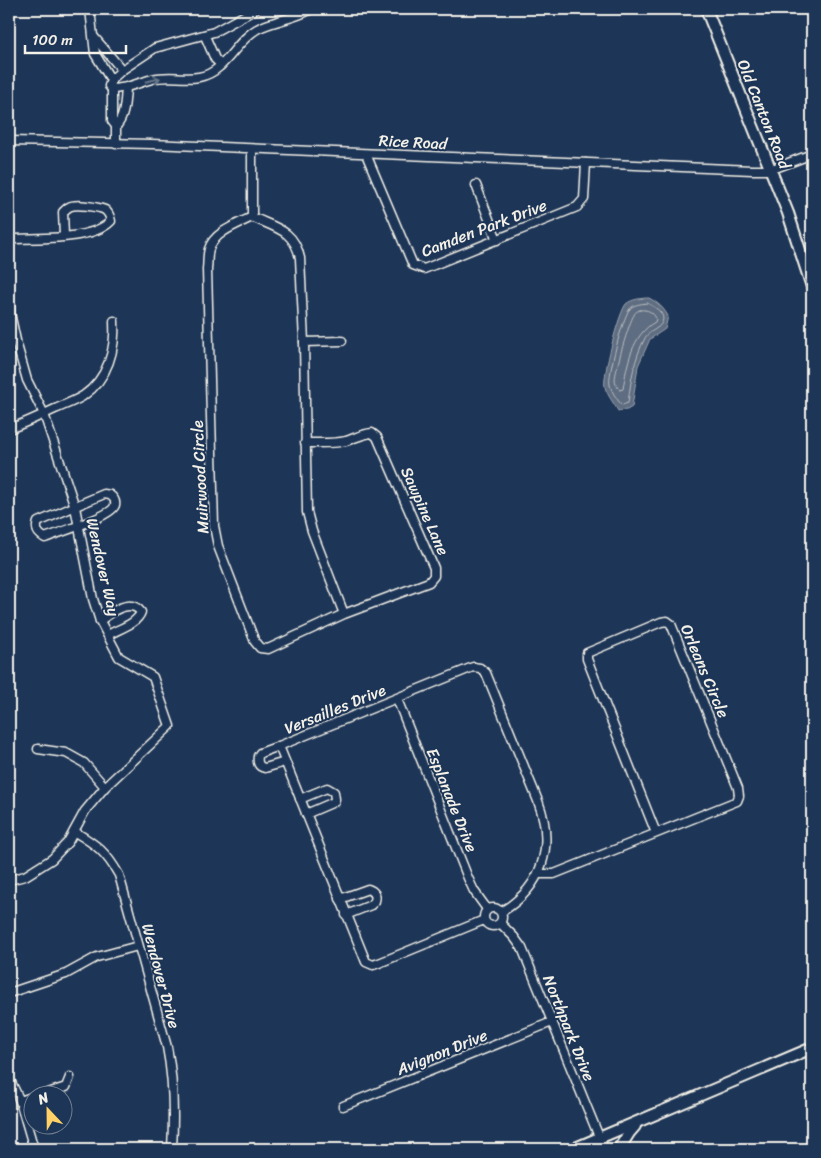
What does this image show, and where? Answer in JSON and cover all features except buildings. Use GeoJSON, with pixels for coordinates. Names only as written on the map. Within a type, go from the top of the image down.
{"type":"FeatureCollection","features":[{"type":"Feature","properties":{"kind":"main road","name":"Old Canton Road"},"geometry":{"type":"LineString","coordinates":[[706,9],[788,213],[812,287]]}},
{"type":"Feature","properties":{"kind":"main road"},"geometry":{"type":"LineString","coordinates":[[573,1149],[812,1048]]}},
{"type":"Feature","properties":{"kind":"main road"},"geometry":{"type":"LineString","coordinates":[[619,1149],[628,1133],[638,1123]]}},
{"type":"Feature","properties":{"kind":"street"},"geometry":{"type":"LineString","coordinates":[[116,144],[116,126],[112,121],[112,89],[109,83],[111,80],[122,70],[155,48],[205,36],[224,28],[242,15],[256,9]]}},
{"type":"Feature","properties":{"kind":"street"},"geometry":{"type":"LineString","coordinates":[[112,89],[126,88],[165,77],[186,79],[201,77],[214,71],[221,65],[238,44],[253,32],[271,23],[311,9]]}},
{"type":"Feature","properties":{"kind":"street"},"geometry":{"type":"LineString","coordinates":[[89,10],[95,54],[111,80]]}},
{"type":"Feature","properties":{"kind":"street"},"geometry":{"type":"LineString","coordinates":[[205,36],[221,65]]}},
{"type":"Feature","properties":{"kind":"street"},"geometry":{"type":"LineString","coordinates":[[94,37],[122,70]]}},
{"type":"Feature","properties":{"kind":"street"},"geometry":{"type":"LineString","coordinates":[[116,126],[120,122],[126,100],[126,88]]}},
{"type":"Feature","properties":{"kind":"street","name":"Rice Road"},"geometry":{"type":"LineString","coordinates":[[9,141],[770,170],[812,154]]}},
{"type":"Feature","properties":{"kind":"street"},"geometry":{"type":"LineString","coordinates":[[252,149],[252,217],[284,232],[292,238],[298,247],[304,342],[308,512],[312,531],[344,614]]}},
{"type":"Feature","properties":{"kind":"street","name":"Camden Park Drive"},"geometry":{"type":"LineString","coordinates":[[366,154],[413,265],[424,269],[577,208],[584,199],[586,163]]}},
{"type":"Feature","properties":{"kind":"street"},"geometry":{"type":"LineString","coordinates":[[476,185],[497,240]]}},
{"type":"Feature","properties":{"kind":"street"},"geometry":{"type":"LineString","coordinates":[[9,239],[64,236],[92,232],[106,226],[111,220],[110,215],[102,209],[76,204],[68,207],[63,212],[64,236]]}},
{"type":"Feature","properties":{"kind":"street","name":"Muirwood Circle"},"geometry":{"type":"LineString","coordinates":[[252,217],[225,231],[216,238],[209,249],[207,269],[214,526],[218,546],[255,642],[260,648],[268,649],[344,614]]}},
{"type":"Feature","properties":{"kind":"street","name":"Wendover Way"},"geometry":{"type":"LineString","coordinates":[[9,292],[10,313],[17,345],[28,380],[44,414],[75,507],[93,599],[100,621],[119,657],[152,677],[170,726],[105,787],[85,811],[68,842],[52,859],[25,876],[9,880]]}},
{"type":"Feature","properties":{"kind":"street"},"geometry":{"type":"LineString","coordinates":[[9,429],[83,396],[99,382],[110,362],[115,337],[114,321]]}},
{"type":"Feature","properties":{"kind":"street"},"geometry":{"type":"LineString","coordinates":[[304,342],[342,341]]}},
{"type":"Feature","properties":{"kind":"street","name":"Sawpine Lane"},"geometry":{"type":"LineString","coordinates":[[305,444],[330,444],[346,441],[364,433],[372,433],[377,437],[434,568],[434,576],[430,582],[344,614]]}},
{"type":"Feature","properties":{"kind":"street"},"geometry":{"type":"LineString","coordinates":[[104,494],[110,495],[115,502],[112,511],[45,538],[41,536],[36,527],[38,522],[75,507],[104,494]]}},
{"type":"Feature","properties":{"kind":"street"},"geometry":{"type":"LineString","coordinates":[[100,621],[128,605],[139,608],[139,616],[108,636]]}},
{"type":"Feature","properties":{"kind":"street","name":"Orleans Circle"},"geometry":{"type":"LineString","coordinates":[[538,874],[554,874],[736,801],[739,796],[738,788],[671,624],[668,621],[661,622],[587,653],[587,659],[656,833]]}},
{"type":"Feature","properties":{"kind":"street","name":"Versailles Drive"},"geometry":{"type":"LineString","coordinates":[[484,920],[373,965],[366,962],[279,746],[472,668],[480,668],[486,673],[538,801],[544,822],[545,851],[538,874],[529,889],[501,912]]}},
{"type":"Feature","properties":{"kind":"street","name":"Esplanade Drive"},"geometry":{"type":"LineString","coordinates":[[396,699],[468,878],[474,891],[487,909]]}},
{"type":"Feature","properties":{"kind":"street"},"geometry":{"type":"LineString","coordinates":[[279,746],[260,753],[258,763],[265,768],[285,762]]}},
{"type":"Feature","properties":{"kind":"street"},"geometry":{"type":"LineString","coordinates":[[38,748],[66,753],[72,756],[84,763],[105,787]]}},
{"type":"Feature","properties":{"kind":"street"},"geometry":{"type":"LineString","coordinates":[[300,799],[327,788],[334,792],[335,799],[330,805],[306,814]]}},
{"type":"Feature","properties":{"kind":"street","name":"Wendover Drive"},"geometry":{"type":"LineString","coordinates":[[75,832],[97,845],[110,860],[119,875],[172,1071],[174,1109],[172,1149]]}},
{"type":"Feature","properties":{"kind":"street"},"geometry":{"type":"LineString","coordinates":[[340,899],[368,889],[373,891],[375,895],[375,901],[370,905],[346,914]]}},
{"type":"Feature","properties":{"kind":"street"},"geometry":{"type":"LineString","coordinates":[[495,908],[501,912],[502,918],[496,926],[490,926],[484,920],[484,913],[487,909],[495,908]]}},
{"type":"Feature","properties":{"kind":"street","name":"Northpark Drive"},"geometry":{"type":"LineString","coordinates":[[500,923],[522,948],[604,1149]]}},
{"type":"Feature","properties":{"kind":"street"},"geometry":{"type":"LineString","coordinates":[[9,993],[66,974],[97,957],[138,946]]}},
{"type":"Feature","properties":{"kind":"street","name":"Avignon Drive"},"geometry":{"type":"LineString","coordinates":[[343,1106],[552,1022]]}},
{"type":"Feature","properties":{"kind":"street"},"geometry":{"type":"LineString","coordinates":[[66,1086],[70,1076]]}},
{"type":"Feature","properties":{"kind":"street"},"geometry":{"type":"LineString","coordinates":[[9,1078],[20,1102],[34,1149]]}},
{"type":"Feature","properties":{"kind":"water"},"geometry":{"type":"Polygon","coordinates":[[[649,298],[660,306],[668,316],[665,329],[650,339],[638,366],[632,407],[627,410],[618,411],[605,387],[605,381],[619,319],[628,302],[649,298]]]}}]}
